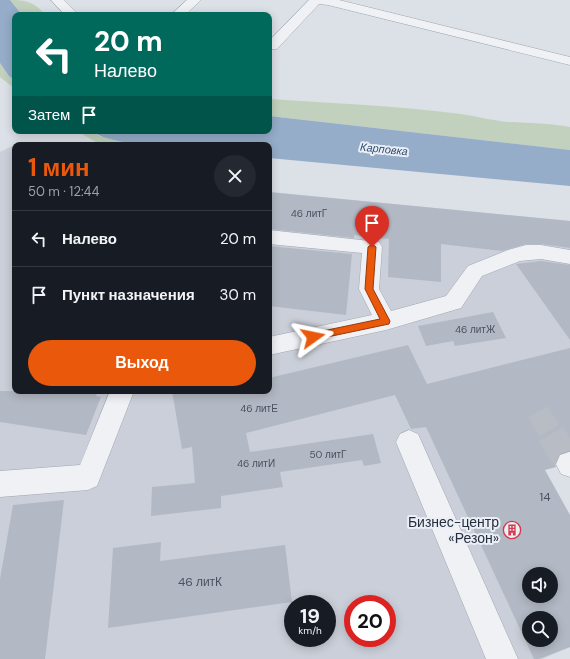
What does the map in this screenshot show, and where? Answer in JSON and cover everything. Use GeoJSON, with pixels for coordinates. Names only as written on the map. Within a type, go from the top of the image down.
{"type":"FeatureCollection","features":[{"type":"Feature","properties":{"kind":"lane"},"geometry":{"type":"LineString","coordinates":[[57,0],[69,12]]}},
{"type":"Feature","properties":{"kind":"lane"},"geometry":{"type":"LineString","coordinates":[[181,12],[195,0]]}},
{"type":"Feature","properties":{"kind":"lane"},"geometry":{"type":"LineString","coordinates":[[272,46],[316,0],[335,3],[570,61]]}},
{"type":"Feature","properties":{"kind":"lane"},"geometry":{"type":"LineString","coordinates":[[272,236],[372,247],[369,289],[386,321]]}},
{"type":"Feature","properties":{"kind":"lane"},"geometry":{"type":"LineString","coordinates":[[272,345],[386,321],[453,302],[475,271],[515,255],[526,252],[541,252],[570,256]]}},
{"type":"Feature","properties":{"kind":"lane"},"geometry":{"type":"LineString","coordinates":[[0,484],[88,477],[121,394]]}},
{"type":"Feature","properties":{"kind":"lane"},"geometry":{"type":"LineString","coordinates":[[409,442],[502,659]]}},
{"type":"Feature","properties":{"kind":"shaded area"},"geometry":{"type":"Polygon","coordinates":[[[12,146],[12,394],[272,394],[272,192],[570,221],[570,396],[507,420],[570,569],[570,647],[542,659],[0,659],[0,152],[12,146]]]}},
{"type":"Feature","properties":{"kind":"green space"},"geometry":{"type":"Polygon","coordinates":[[[10,0],[30,3],[38,7],[42,12],[20,12],[10,0]]]}},
{"type":"Feature","properties":{"kind":"green space"},"geometry":{"type":"Polygon","coordinates":[[[0,63],[12,78],[12,87],[0,77],[0,63]]]}},
{"type":"Feature","properties":{"kind":"green space"},"geometry":{"type":"Polygon","coordinates":[[[272,99],[413,109],[461,114],[503,121],[540,123],[570,127],[570,150],[272,116],[272,99]]]}},
{"type":"Feature","properties":{"kind":"green space"},"geometry":{"type":"Polygon","coordinates":[[[82,134],[96,134],[127,142],[96,142],[82,134]]]}},
{"type":"Feature","properties":{"kind":"water"},"geometry":{"type":"Polygon","coordinates":[[[0,0],[10,0],[20,12],[12,12],[12,78],[0,63],[0,0]]]}},
{"type":"Feature","properties":{"kind":"water","name":"Карповка"},"geometry":{"type":"Polygon","coordinates":[[[272,116],[570,150],[570,186],[272,158],[272,142],[127,142],[106,138],[97,134],[272,134],[272,116]]]}},
{"type":"Feature","properties":{"kind":"building"},"geometry":{"type":"Polygon","coordinates":[[[272,192],[570,221],[570,248],[541,244],[526,244],[502,251],[441,244],[441,282],[388,277],[389,239],[354,235],[354,238],[272,229],[272,192]]]}},
{"type":"Feature","properties":{"kind":"building"},"geometry":{"type":"Polygon","coordinates":[[[272,246],[352,254],[346,315],[272,306],[272,246]]]}},
{"type":"Feature","properties":{"kind":"building"},"geometry":{"type":"Polygon","coordinates":[[[541,261],[570,265],[570,340],[516,264],[541,261]]]}},
{"type":"Feature","properties":{"kind":"building"},"geometry":{"type":"Polygon","coordinates":[[[493,312],[506,338],[455,346],[453,341],[426,346],[418,326],[493,312]]]}},
{"type":"Feature","properties":{"kind":"building"},"geometry":{"type":"Polygon","coordinates":[[[408,345],[427,384],[570,348],[570,450],[559,454],[555,463],[556,467],[545,470],[570,515],[570,647],[539,659],[534,659],[528,647],[558,647],[558,611],[522,611],[522,633],[426,427],[411,429],[395,395],[246,433],[250,452],[373,434],[381,463],[364,466],[362,460],[280,472],[283,487],[221,496],[221,508],[151,516],[152,487],[195,483],[192,447],[182,449],[173,394],[272,394],[272,377],[408,345]]]}},
{"type":"Feature","properties":{"kind":"building"},"geometry":{"type":"Polygon","coordinates":[[[0,391],[12,391],[12,394],[97,394],[96,396],[101,397],[86,435],[0,422],[0,391]]]}},
{"type":"Feature","properties":{"kind":"building"},"geometry":{"type":"Polygon","coordinates":[[[64,500],[45,659],[0,659],[0,579],[13,505],[64,500]]]}},
{"type":"Feature","properties":{"kind":"building"},"geometry":{"type":"Polygon","coordinates":[[[161,542],[160,561],[285,545],[291,595],[284,595],[284,603],[108,628],[113,548],[161,542]]]}},
{"type":"Feature","properties":{"kind":"tunnel"},"geometry":{"type":"LineString","coordinates":[[538,412],[552,435]]}},
{"type":"Feature","properties":{"kind":"tunnel"},"geometry":{"type":"LineString","coordinates":[[551,434],[569,464]]}},
{"type":"Feature","properties":{"kind":"place","name":"Бизнес-центр «Резон»"},"geometry":{"type":"Point","coordinates":[512,530]}},
{"type":"Feature","properties":{"kind":"route"},"geometry":{"type":"LineString","coordinates":[[313,337],[386,321],[369,289],[372,247]]}}]}
